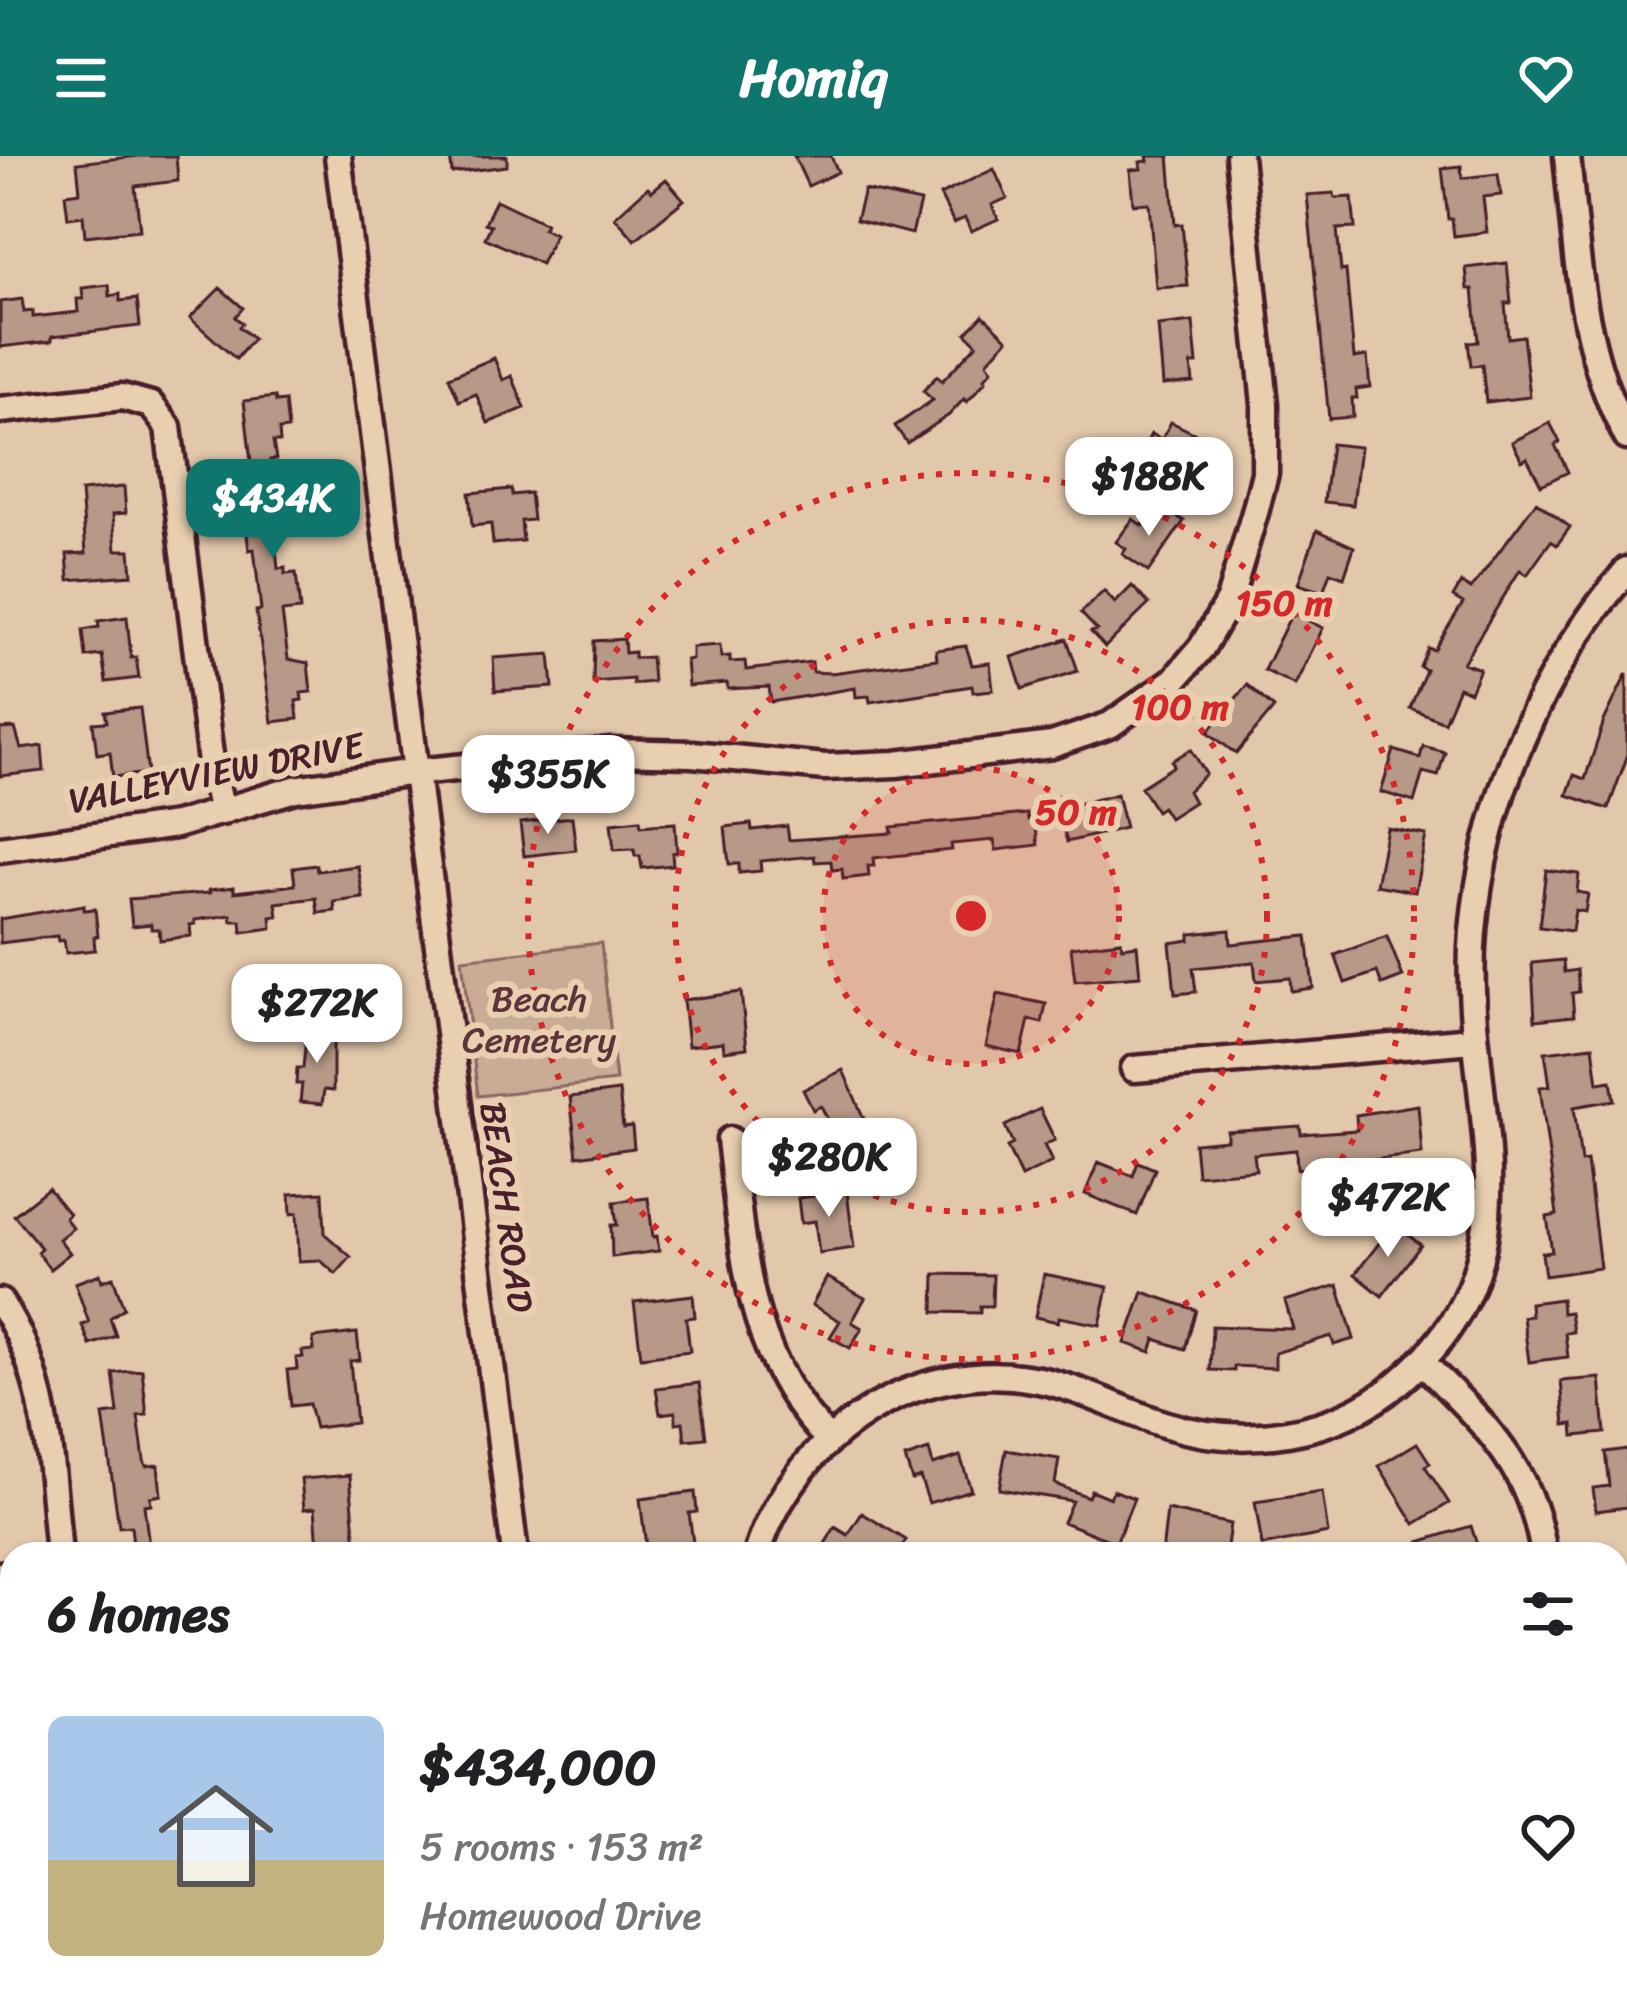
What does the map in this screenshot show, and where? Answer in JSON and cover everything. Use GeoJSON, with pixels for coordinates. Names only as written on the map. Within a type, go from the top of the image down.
{"type":"FeatureCollection","features":[{"type":"Feature","properties":{"kind":"street","name":"BEACH ROAD"},"geometry":{"type":"LineString","coordinates":[[338,156],[513,1542]]}},
{"type":"Feature","properties":{"kind":"street","name":"VALLEYVIEW DRIVE"},"geometry":{"type":"LineString","coordinates":[[0,848],[156,829],[315,784],[419,772],[611,752],[825,766],[896,764],[1052,745],[1094,733],[1174,680],[1217,624],[1238,574],[1264,473],[1265,404],[1239,156]]}},
{"type":"Feature","properties":{"kind":"street"},"geometry":{"type":"LineString","coordinates":[[1567,156],[1584,316],[1600,377],[1627,437]]}},
{"type":"Feature","properties":{"kind":"street"},"geometry":{"type":"LineString","coordinates":[[0,410],[138,399],[160,413],[169,427],[211,763],[222,812]]}},
{"type":"Feature","properties":{"kind":"street"},"geometry":{"type":"LineString","coordinates":[[761,1542],[791,1481],[829,1440],[872,1408],[917,1388],[947,1380],[1004,1376],[1059,1384],[1189,1431],[1273,1436],[1354,1411],[1379,1397],[1440,1341],[1466,1298],[1487,1233],[1489,1160],[1473,1040],[1476,907],[1504,785],[1564,655],[1627,570]]}},
{"type":"Feature","properties":{"kind":"street"},"geometry":{"type":"LineString","coordinates":[[1134,1069],[1473,1040]]}},
{"type":"Feature","properties":{"kind":"street"},"geometry":{"type":"LineString","coordinates":[[730,1140],[749,1286],[763,1340],[788,1392],[829,1440]]}},
{"type":"Feature","properties":{"kind":"street"},"geometry":{"type":"LineString","coordinates":[[0,1302],[24,1346],[38,1387],[57,1542]]}},
{"type":"Feature","properties":{"kind":"street"},"geometry":{"type":"LineString","coordinates":[[1421,1361],[1492,1430],[1508,1454],[1533,1505],[1541,1542]]}},
{"type":"Feature","properties":{"kind":"green space","name":"Beach Cemetery"},"geometry":{"type":"Polygon","coordinates":[[[601,943],[616,1081],[478,1096],[462,959],[601,943]]]}},
{"type":"Feature","properties":{"kind":"building"},"geometry":{"type":"Polygon","coordinates":[[[176,156],[178,181],[135,186],[140,230],[85,236],[83,216],[68,218],[65,194],[80,192],[77,163],[176,156]]]}},
{"type":"Feature","properties":{"kind":"building"},"geometry":{"type":"Polygon","coordinates":[[[450,156],[507,156],[507,166],[452,173],[450,156]]]}},
{"type":"Feature","properties":{"kind":"building"},"geometry":{"type":"Polygon","coordinates":[[[794,156],[831,156],[838,172],[808,186],[794,156]]]}},
{"type":"Feature","properties":{"kind":"building"},"geometry":{"type":"Polygon","coordinates":[[[1147,156],[1169,156],[1175,225],[1182,224],[1188,286],[1156,288],[1149,203],[1133,204],[1130,170],[1141,169],[1140,162],[1148,161],[1147,156]]]}},
{"type":"Feature","properties":{"kind":"building"},"geometry":{"type":"Polygon","coordinates":[[[1461,166],[1462,178],[1498,174],[1501,195],[1483,197],[1487,232],[1454,236],[1442,168],[1461,166]]]}},
{"type":"Feature","properties":{"kind":"building"},"geometry":{"type":"Polygon","coordinates":[[[994,169],[1007,198],[992,205],[998,219],[971,231],[965,218],[954,223],[940,195],[994,169]]]}},
{"type":"Feature","properties":{"kind":"building"},"geometry":{"type":"Polygon","coordinates":[[[666,179],[684,200],[635,240],[615,217],[648,187],[652,191],[666,179]]]}},
{"type":"Feature","properties":{"kind":"building"},"geometry":{"type":"Polygon","coordinates":[[[864,190],[920,202],[912,234],[856,220],[864,190]]]}},
{"type":"Feature","properties":{"kind":"building"},"geometry":{"type":"Polygon","coordinates":[[[1334,193],[1335,198],[1352,197],[1355,228],[1337,229],[1354,358],[1367,356],[1370,387],[1356,389],[1353,417],[1329,419],[1307,195],[1334,193]]]}},
{"type":"Feature","properties":{"kind":"building"},"geometry":{"type":"Polygon","coordinates":[[[496,200],[546,224],[543,229],[555,234],[541,264],[485,238],[491,225],[485,223],[496,200]]]}},
{"type":"Feature","properties":{"kind":"building"},"geometry":{"type":"Polygon","coordinates":[[[1507,263],[1508,338],[1523,336],[1530,397],[1486,402],[1482,365],[1471,366],[1468,342],[1478,341],[1466,268],[1507,263]]]}},
{"type":"Feature","properties":{"kind":"building"},"geometry":{"type":"Polygon","coordinates":[[[109,285],[110,296],[120,294],[120,301],[137,299],[140,326],[0,347],[0,302],[22,299],[24,312],[33,311],[33,317],[78,312],[82,288],[109,285]]]}},
{"type":"Feature","properties":{"kind":"building"},"geometry":{"type":"Polygon","coordinates":[[[220,288],[243,308],[235,317],[253,339],[236,359],[190,318],[220,288]]]}},
{"type":"Feature","properties":{"kind":"building"},"geometry":{"type":"Polygon","coordinates":[[[983,315],[1008,339],[987,362],[992,370],[986,381],[967,402],[964,399],[907,443],[895,426],[933,400],[923,391],[937,376],[942,381],[977,344],[966,333],[983,315]]]}},
{"type":"Feature","properties":{"kind":"building"},"geometry":{"type":"Polygon","coordinates":[[[1193,322],[1197,364],[1191,364],[1193,382],[1163,385],[1158,326],[1193,322]]]}},
{"type":"Feature","properties":{"kind":"building"},"geometry":{"type":"Polygon","coordinates":[[[494,358],[503,380],[512,376],[525,408],[488,423],[476,394],[459,401],[449,377],[494,358]]]}},
{"type":"Feature","properties":{"kind":"building"},"geometry":{"type":"Polygon","coordinates":[[[275,397],[276,402],[285,401],[288,429],[279,430],[280,442],[273,442],[274,493],[288,492],[291,520],[278,522],[279,527],[274,528],[278,569],[296,573],[300,610],[282,612],[288,659],[308,663],[311,692],[301,693],[302,700],[296,701],[298,719],[272,722],[256,611],[261,610],[254,549],[249,550],[246,527],[251,527],[247,489],[254,488],[244,401],[275,397]]]}},
{"type":"Feature","properties":{"kind":"building"},"geometry":{"type":"Polygon","coordinates":[[[1171,422],[1206,439],[1195,460],[1185,455],[1168,491],[1143,479],[1155,455],[1143,449],[1151,434],[1162,439],[1171,422]]]}},
{"type":"Feature","properties":{"kind":"building"},"geometry":{"type":"Polygon","coordinates":[[[1550,423],[1568,472],[1541,485],[1512,442],[1550,423]]]}},
{"type":"Feature","properties":{"kind":"building"},"geometry":{"type":"Polygon","coordinates":[[[1331,444],[1360,447],[1353,505],[1324,502],[1331,444]]]}},
{"type":"Feature","properties":{"kind":"building"},"geometry":{"type":"Polygon","coordinates":[[[124,487],[126,513],[113,514],[116,550],[130,550],[132,575],[69,580],[67,554],[86,553],[81,491],[124,487]]]}},
{"type":"Feature","properties":{"kind":"building"},"geometry":{"type":"Polygon","coordinates":[[[511,489],[512,495],[530,493],[533,520],[521,521],[523,541],[493,544],[491,524],[472,526],[469,493],[511,489]]]}},
{"type":"Feature","properties":{"kind":"building"},"geometry":{"type":"Polygon","coordinates":[[[1536,502],[1570,527],[1557,545],[1551,541],[1527,575],[1520,570],[1463,663],[1480,669],[1470,692],[1459,687],[1444,722],[1410,708],[1426,670],[1420,667],[1428,648],[1434,650],[1463,603],[1453,597],[1461,583],[1471,589],[1536,502]]]}},
{"type":"Feature","properties":{"kind":"building"},"geometry":{"type":"Polygon","coordinates":[[[1164,507],[1184,521],[1148,572],[1122,554],[1126,549],[1116,542],[1133,519],[1143,526],[1147,520],[1152,524],[1164,507]]]}},
{"type":"Feature","properties":{"kind":"building"},"geometry":{"type":"Polygon","coordinates":[[[1317,530],[1354,547],[1344,577],[1330,572],[1323,592],[1298,584],[1317,530]]]}},
{"type":"Feature","properties":{"kind":"building"},"geometry":{"type":"Polygon","coordinates":[[[1132,586],[1149,604],[1105,647],[1081,613],[1104,591],[1115,603],[1132,586]]]}},
{"type":"Feature","properties":{"kind":"building"},"geometry":{"type":"Polygon","coordinates":[[[1292,613],[1323,628],[1295,685],[1264,670],[1292,613]]]}},
{"type":"Feature","properties":{"kind":"building"},"geometry":{"type":"Polygon","coordinates":[[[127,617],[131,658],[136,657],[139,678],[106,682],[102,655],[86,657],[83,630],[99,627],[98,621],[127,617]]]}},
{"type":"Feature","properties":{"kind":"building"},"geometry":{"type":"Polygon","coordinates":[[[624,639],[625,653],[651,657],[653,682],[593,682],[594,641],[624,639]]]}},
{"type":"Feature","properties":{"kind":"building"},"geometry":{"type":"Polygon","coordinates":[[[1067,639],[1078,671],[1022,689],[1012,657],[1067,639]]]}},
{"type":"Feature","properties":{"kind":"building"},"geometry":{"type":"Polygon","coordinates":[[[720,645],[721,657],[745,661],[746,670],[812,662],[813,672],[831,673],[937,659],[936,650],[966,646],[972,665],[990,663],[993,690],[973,692],[972,686],[870,702],[869,696],[856,697],[855,688],[771,702],[769,687],[688,686],[686,660],[692,659],[692,647],[720,645]]]}},
{"type":"Feature","properties":{"kind":"building"},"geometry":{"type":"Polygon","coordinates":[[[550,654],[553,687],[495,691],[493,658],[550,654]]]}},
{"type":"Feature","properties":{"kind":"building"},"geometry":{"type":"Polygon","coordinates":[[[1627,673],[1627,757],[1608,809],[1567,795],[1574,775],[1585,779],[1604,721],[1627,673]]]}},
{"type":"Feature","properties":{"kind":"building"},"geometry":{"type":"Polygon","coordinates":[[[1247,685],[1274,708],[1236,754],[1208,732],[1247,685]]]}},
{"type":"Feature","properties":{"kind":"building"},"geometry":{"type":"Polygon","coordinates":[[[140,708],[148,773],[113,777],[110,752],[97,754],[93,723],[107,722],[105,712],[140,708]]]}},
{"type":"Feature","properties":{"kind":"building"},"geometry":{"type":"Polygon","coordinates":[[[15,728],[21,749],[42,746],[44,771],[0,776],[0,729],[15,728]]]}},
{"type":"Feature","properties":{"kind":"building"},"geometry":{"type":"Polygon","coordinates":[[[1423,746],[1445,752],[1438,776],[1423,772],[1414,802],[1381,792],[1394,750],[1420,758],[1423,746]]]}},
{"type":"Feature","properties":{"kind":"building"},"geometry":{"type":"Polygon","coordinates":[[[1191,749],[1206,774],[1188,791],[1194,802],[1169,818],[1162,807],[1156,811],[1141,787],[1191,749]]]}},
{"type":"Feature","properties":{"kind":"building"},"geometry":{"type":"Polygon","coordinates":[[[1117,794],[1125,828],[1067,842],[1058,809],[1117,794]]]}},
{"type":"Feature","properties":{"kind":"building"},"geometry":{"type":"Polygon","coordinates":[[[1027,814],[1028,820],[1035,820],[1038,845],[996,850],[994,840],[951,844],[952,850],[873,858],[869,876],[843,879],[842,869],[832,870],[831,861],[815,862],[814,856],[760,861],[761,871],[739,873],[739,864],[729,864],[725,827],[787,826],[789,840],[892,833],[891,827],[1027,814]]]}},
{"type":"Feature","properties":{"kind":"building"},"geometry":{"type":"Polygon","coordinates":[[[572,817],[576,850],[524,856],[520,823],[572,817]]]}},
{"type":"Feature","properties":{"kind":"building"},"geometry":{"type":"Polygon","coordinates":[[[640,820],[641,826],[675,823],[673,865],[642,868],[634,849],[614,850],[611,823],[640,820]]]}},
{"type":"Feature","properties":{"kind":"building"},"geometry":{"type":"Polygon","coordinates":[[[1387,828],[1426,835],[1415,892],[1376,885],[1387,828]]]}},
{"type":"Feature","properties":{"kind":"building"},"geometry":{"type":"Polygon","coordinates":[[[316,865],[317,871],[358,866],[363,898],[334,902],[335,911],[318,913],[316,898],[276,903],[278,916],[271,917],[272,928],[242,932],[241,921],[232,921],[231,915],[195,920],[190,925],[191,936],[160,940],[159,929],[151,929],[151,924],[132,926],[129,899],[295,885],[293,868],[316,865]]]}},
{"type":"Feature","properties":{"kind":"building"},"geometry":{"type":"Polygon","coordinates":[[[1546,870],[1579,874],[1577,892],[1588,894],[1585,912],[1575,910],[1572,931],[1539,927],[1546,870]]]}},
{"type":"Feature","properties":{"kind":"building"},"geometry":{"type":"Polygon","coordinates":[[[84,905],[84,910],[95,909],[95,950],[66,953],[64,940],[58,941],[57,936],[0,943],[0,919],[84,905]]]}},
{"type":"Feature","properties":{"kind":"building"},"geometry":{"type":"Polygon","coordinates":[[[1230,930],[1231,944],[1307,936],[1313,988],[1291,991],[1290,978],[1256,981],[1254,962],[1193,968],[1196,992],[1175,994],[1170,943],[1190,940],[1190,934],[1230,930]]]}},
{"type":"Feature","properties":{"kind":"building"},"geometry":{"type":"Polygon","coordinates":[[[1387,936],[1403,977],[1382,985],[1377,972],[1345,983],[1335,955],[1387,936]]]}},
{"type":"Feature","properties":{"kind":"building"},"geometry":{"type":"Polygon","coordinates":[[[1121,941],[1122,947],[1137,945],[1140,976],[1075,981],[1071,947],[1121,941]]]}},
{"type":"Feature","properties":{"kind":"building"},"geometry":{"type":"Polygon","coordinates":[[[1563,960],[1564,972],[1577,970],[1574,1016],[1535,1020],[1532,963],[1563,960]]]}},
{"type":"Feature","properties":{"kind":"building"},"geometry":{"type":"Polygon","coordinates":[[[741,992],[747,1048],[724,1051],[723,1042],[688,1046],[683,1000],[741,992]]]}},
{"type":"Feature","properties":{"kind":"building"},"geometry":{"type":"Polygon","coordinates":[[[998,994],[1046,1004],[1042,1023],[1029,1020],[1021,1054],[986,1046],[998,994]]]}},
{"type":"Feature","properties":{"kind":"building"},"geometry":{"type":"Polygon","coordinates":[[[307,1027],[333,1029],[333,1091],[324,1090],[322,1104],[300,1102],[302,1084],[296,1084],[297,1068],[303,1068],[307,1027]]]}},
{"type":"Feature","properties":{"kind":"building"},"geometry":{"type":"Polygon","coordinates":[[[1593,1046],[1598,1083],[1611,1081],[1614,1100],[1574,1107],[1581,1162],[1587,1161],[1600,1268],[1545,1276],[1542,1253],[1552,1252],[1547,1217],[1557,1215],[1540,1087],[1550,1086],[1545,1052],[1593,1046]]]}},
{"type":"Feature","properties":{"kind":"building"},"geometry":{"type":"Polygon","coordinates":[[[843,1070],[864,1119],[835,1134],[821,1106],[813,1110],[803,1090],[843,1070]]]}},
{"type":"Feature","properties":{"kind":"building"},"geometry":{"type":"Polygon","coordinates":[[[619,1091],[623,1127],[632,1126],[634,1148],[577,1156],[570,1097],[619,1091]]]}},
{"type":"Feature","properties":{"kind":"building"},"geometry":{"type":"Polygon","coordinates":[[[1418,1105],[1422,1154],[1297,1169],[1296,1150],[1254,1154],[1256,1170],[1197,1175],[1194,1143],[1227,1140],[1227,1131],[1300,1126],[1301,1134],[1357,1130],[1356,1115],[1418,1105]]]}},
{"type":"Feature","properties":{"kind":"building"},"geometry":{"type":"Polygon","coordinates":[[[1040,1109],[1055,1140],[1044,1145],[1052,1162],[1021,1177],[1007,1147],[1013,1144],[1005,1126],[1040,1109]]]}},
{"type":"Feature","properties":{"kind":"building"},"geometry":{"type":"Polygon","coordinates":[[[1098,1162],[1133,1176],[1138,1162],[1155,1169],[1137,1215],[1085,1194],[1098,1162]]]}},
{"type":"Feature","properties":{"kind":"building"},"geometry":{"type":"Polygon","coordinates":[[[48,1188],[69,1214],[65,1218],[73,1228],[59,1239],[70,1253],[50,1269],[37,1252],[41,1248],[14,1215],[48,1188]]]}},
{"type":"Feature","properties":{"kind":"building"},"geometry":{"type":"Polygon","coordinates":[[[323,1192],[325,1234],[351,1257],[336,1274],[320,1260],[299,1261],[297,1213],[291,1214],[290,1194],[323,1192]]]}},
{"type":"Feature","properties":{"kind":"building"},"geometry":{"type":"Polygon","coordinates":[[[847,1192],[854,1248],[819,1253],[815,1221],[801,1223],[798,1198],[847,1192]]]}},
{"type":"Feature","properties":{"kind":"building"},"geometry":{"type":"Polygon","coordinates":[[[648,1198],[659,1251],[612,1257],[611,1225],[617,1225],[614,1202],[648,1198]]]}},
{"type":"Feature","properties":{"kind":"building"},"geometry":{"type":"Polygon","coordinates":[[[1394,1224],[1421,1245],[1382,1296],[1355,1274],[1394,1224]]]}},
{"type":"Feature","properties":{"kind":"building"},"geometry":{"type":"Polygon","coordinates":[[[100,1274],[102,1281],[113,1277],[124,1308],[110,1318],[116,1336],[90,1345],[82,1325],[89,1323],[75,1283],[100,1274]]]}},
{"type":"Feature","properties":{"kind":"building"},"geometry":{"type":"Polygon","coordinates":[[[935,1274],[993,1275],[992,1306],[980,1306],[980,1313],[934,1312],[935,1274]]]}},
{"type":"Feature","properties":{"kind":"building"},"geometry":{"type":"Polygon","coordinates":[[[1044,1274],[1108,1287],[1100,1325],[1035,1317],[1044,1274]]]}},
{"type":"Feature","properties":{"kind":"building"},"geometry":{"type":"Polygon","coordinates":[[[827,1277],[865,1298],[852,1322],[862,1328],[850,1348],[830,1337],[840,1321],[812,1305],[827,1277]]]}},
{"type":"Feature","properties":{"kind":"building"},"geometry":{"type":"Polygon","coordinates":[[[1338,1285],[1354,1339],[1334,1345],[1331,1336],[1275,1353],[1275,1368],[1210,1370],[1212,1326],[1293,1329],[1285,1301],[1338,1285]]]}},
{"type":"Feature","properties":{"kind":"building"},"geometry":{"type":"Polygon","coordinates":[[[1143,1292],[1196,1310],[1185,1349],[1155,1339],[1151,1352],[1125,1343],[1143,1292]]]}},
{"type":"Feature","properties":{"kind":"building"},"geometry":{"type":"Polygon","coordinates":[[[693,1295],[695,1317],[686,1318],[690,1351],[641,1357],[634,1302],[693,1295]]]}},
{"type":"Feature","properties":{"kind":"building"},"geometry":{"type":"Polygon","coordinates":[[[1561,1299],[1562,1313],[1570,1312],[1573,1332],[1565,1333],[1568,1357],[1529,1362],[1523,1317],[1531,1316],[1530,1303],[1561,1299]]]}},
{"type":"Feature","properties":{"kind":"building"},"geometry":{"type":"Polygon","coordinates":[[[357,1333],[360,1360],[350,1361],[356,1423],[315,1428],[309,1404],[291,1406],[287,1370],[297,1369],[296,1358],[303,1357],[302,1351],[314,1350],[313,1338],[357,1333]]]}},
{"type":"Feature","properties":{"kind":"building"},"geometry":{"type":"Polygon","coordinates":[[[142,1370],[147,1415],[138,1416],[144,1460],[146,1466],[158,1465],[161,1495],[150,1497],[151,1504],[144,1505],[149,1542],[133,1542],[131,1526],[119,1527],[103,1415],[118,1413],[113,1373],[142,1370]]]}},
{"type":"Feature","properties":{"kind":"building"},"geometry":{"type":"Polygon","coordinates":[[[1600,1378],[1605,1433],[1574,1436],[1573,1424],[1565,1425],[1561,1381],[1600,1378]]]}},
{"type":"Feature","properties":{"kind":"building"},"geometry":{"type":"Polygon","coordinates":[[[699,1383],[706,1438],[685,1440],[683,1422],[676,1423],[675,1412],[660,1414],[656,1388],[699,1383]]]}},
{"type":"Feature","properties":{"kind":"building"},"geometry":{"type":"Polygon","coordinates":[[[1417,1443],[1430,1463],[1425,1466],[1449,1503],[1415,1524],[1379,1466],[1417,1443]]]}},
{"type":"Feature","properties":{"kind":"building"},"geometry":{"type":"Polygon","coordinates":[[[1627,1449],[1627,1507],[1596,1511],[1593,1488],[1609,1486],[1605,1452],[1627,1449]]]}},
{"type":"Feature","properties":{"kind":"building"},"geometry":{"type":"Polygon","coordinates":[[[929,1450],[933,1465],[960,1456],[971,1490],[929,1503],[920,1477],[912,1480],[905,1458],[929,1450]]]}},
{"type":"Feature","properties":{"kind":"building"},"geometry":{"type":"Polygon","coordinates":[[[1006,1450],[1059,1459],[1055,1484],[1088,1497],[1091,1490],[1110,1498],[1113,1490],[1134,1498],[1113,1542],[1063,1522],[1072,1501],[999,1489],[1006,1450]]]}},
{"type":"Feature","properties":{"kind":"building"},"geometry":{"type":"Polygon","coordinates":[[[350,1475],[356,1542],[317,1542],[315,1508],[304,1509],[301,1479],[350,1475]]]}},
{"type":"Feature","properties":{"kind":"building"},"geometry":{"type":"Polygon","coordinates":[[[695,1492],[697,1512],[689,1513],[693,1542],[645,1542],[640,1499],[695,1492]]]}},
{"type":"Feature","properties":{"kind":"building"},"geometry":{"type":"Polygon","coordinates":[[[1322,1492],[1328,1533],[1261,1542],[1255,1502],[1322,1492]]]}},
{"type":"Feature","properties":{"kind":"building"},"geometry":{"type":"Polygon","coordinates":[[[1167,1510],[1230,1524],[1228,1542],[1163,1542],[1167,1510]]]}},
{"type":"Feature","properties":{"kind":"building"},"geometry":{"type":"Polygon","coordinates":[[[862,1513],[906,1540],[826,1542],[835,1527],[848,1535],[862,1513]]]}},
{"type":"Feature","properties":{"kind":"building"},"geometry":{"type":"Polygon","coordinates":[[[1471,1526],[1476,1542],[1419,1542],[1471,1526]]]}}]}
